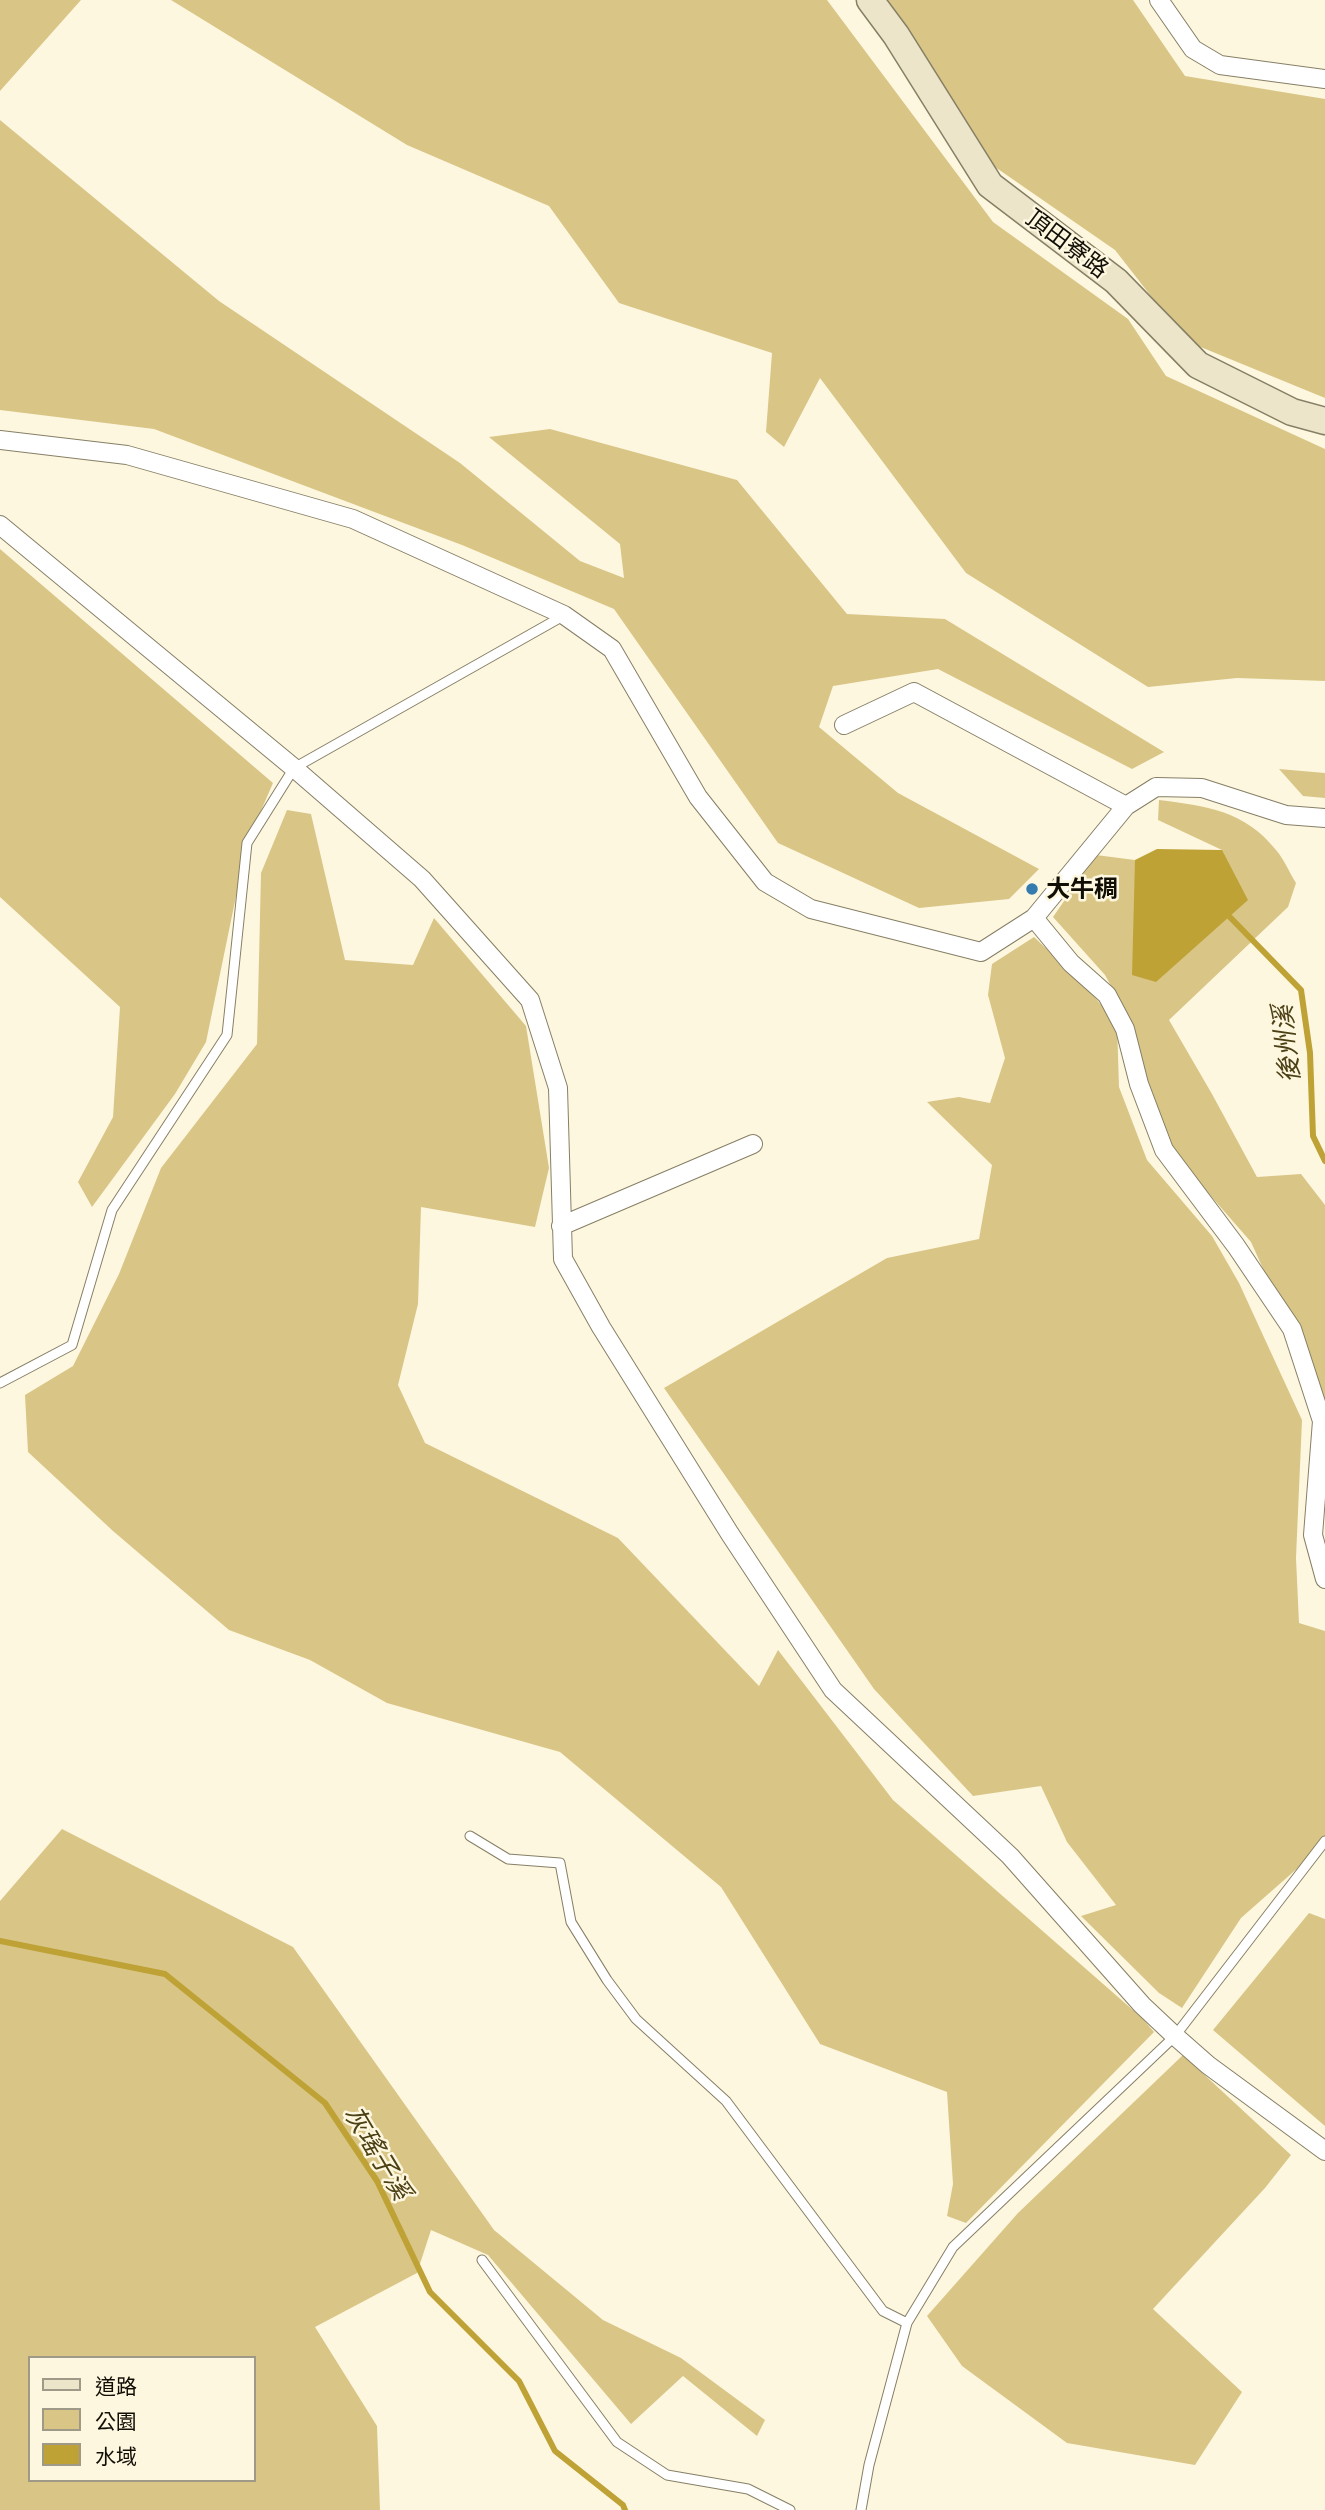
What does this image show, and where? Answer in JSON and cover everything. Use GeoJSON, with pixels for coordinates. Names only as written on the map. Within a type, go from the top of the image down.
{"type":"FeatureCollection","features":[{"type":"Feature","properties":{"kind":"street","name":"頂田寮路"},"geometry":{"type":"LineString","coordinates":[[870,0],[896,35],[990,185],[1116,281],[1198,365],[1292,412],[1325,421]]}},
{"type":"Feature","properties":{"kind":"street"},"geometry":{"type":"LineString","coordinates":[[1159,0],[1193,49],[1220,65],[1325,79]]}},
{"type":"Feature","properties":{"kind":"street"},"geometry":{"type":"LineString","coordinates":[[0,439],[127,455],[353,519],[564,615],[612,649],[698,797],[765,882],[811,909],[981,952],[1034,918],[1126,806],[1156,787],[1202,788],[1286,815],[1325,818]]}},
{"type":"Feature","properties":{"kind":"street"},"geometry":{"type":"LineString","coordinates":[[0,525],[295,768],[422,880],[530,1000],[558,1088],[563,1259],[601,1327],[730,1534],[832,1690],[1010,1856],[1142,2005],[1175,2036],[1208,2065],[1325,2151]]}},
{"type":"Feature","properties":{"kind":"street"},"geometry":{"type":"LineString","coordinates":[[844,725],[914,692],[1126,806]]}},
{"type":"Feature","properties":{"kind":"street"},"geometry":{"type":"LineString","coordinates":[[1034,918],[1071,963],[1107,995],[1125,1029],[1139,1084],[1164,1150],[1236,1246],[1292,1329],[1322,1421],[1313,1535],[1325,1579]]}},
{"type":"Feature","properties":{"kind":"street"},"geometry":{"type":"LineString","coordinates":[[561,1226],[753,1144]]}},
{"type":"Feature","properties":{"kind":"lane"},"geometry":{"type":"LineString","coordinates":[[0,1383],[72,1345],[112,1210],[227,1035],[247,843],[295,768],[564,615]]}},
{"type":"Feature","properties":{"kind":"lane"},"geometry":{"type":"LineString","coordinates":[[470,1836],[508,1859],[560,1863],[571,1922],[636,2020],[726,2101],[883,2311],[907,2323]]}},
{"type":"Feature","properties":{"kind":"lane"},"geometry":{"type":"LineString","coordinates":[[861,2510],[869,2465],[907,2323],[953,2247],[1175,2036],[1325,1841]]}},
{"type":"Feature","properties":{"kind":"lane"},"geometry":{"type":"LineString","coordinates":[[482,2259],[617,2442],[667,2475],[748,2489],[790,2510]]}},
{"type":"Feature","properties":{"kind":"green space"},"geometry":{"type":"Polygon","coordinates":[[[0,0],[81,0],[0,91],[0,0]]]}},
{"type":"Feature","properties":{"kind":"green space"},"geometry":{"type":"Polygon","coordinates":[[[171,0],[827,0],[993,222],[1128,319],[1166,376],[1325,449],[1325,681],[1237,678],[1148,687],[966,573],[820,378],[784,447],[766,432],[772,353],[619,303],[549,206],[407,145],[171,0]]]}},
{"type":"Feature","properties":{"kind":"green space"},"geometry":{"type":"Polygon","coordinates":[[[879,0],[1133,0],[1185,76],[1325,99],[1325,398],[1186,341],[1115,250],[995,167],[879,0]]]}},
{"type":"Feature","properties":{"kind":"green space"},"geometry":{"type":"Polygon","coordinates":[[[0,120],[219,301],[460,463],[580,561],[624,578],[620,544],[489,437],[550,429],[737,480],[847,614],[945,619],[1164,752],[1132,769],[938,669],[833,686],[819,727],[898,793],[1039,869],[1009,899],[919,908],[778,843],[614,609],[462,545],[154,429],[0,410],[0,120]]]}},
{"type":"Feature","properties":{"kind":"green space"},"geometry":{"type":"Polygon","coordinates":[[[0,549],[273,783],[247,843],[206,1042],[175,1094],[92,1207],[78,1182],[113,1117],[120,1007],[0,897],[0,549]]]}},
{"type":"Feature","properties":{"kind":"green space"},"geometry":{"type":"Polygon","coordinates":[[[1279,769],[1325,773],[1325,798],[1303,796],[1279,769]]]}},
{"type":"Feature","properties":{"kind":"green space"},"geometry":{"type":"Polygon","coordinates":[[[1159,800],[1223,812],[1251,826],[1279,854],[1296,883],[1288,907],[1169,1020],[1257,1177],[1301,1174],[1325,1205],[1325,1406],[1251,1242],[1175,1155],[1148,1086],[1133,1026],[1105,975],[1053,917],[1096,855],[1135,860],[1136,899],[1222,850],[1158,820],[1159,800]]]}},
{"type":"Feature","properties":{"kind":"green space"},"geometry":{"type":"Polygon","coordinates":[[[287,810],[311,814],[345,960],[413,965],[434,918],[526,1026],[549,1168],[535,1227],[421,1207],[418,1304],[398,1385],[425,1443],[618,1538],[759,1686],[778,1650],[893,1800],[1142,2018],[1154,2032],[966,2223],[947,2216],[953,2184],[947,2092],[820,2044],[721,1887],[560,1752],[387,1703],[310,1660],[229,1630],[113,1531],[28,1452],[25,1395],[73,1366],[119,1274],[161,1168],[257,1044],[261,873],[287,810]]]}},
{"type":"Feature","properties":{"kind":"green space"},"geometry":{"type":"Polygon","coordinates":[[[1034,937],[1083,983],[1117,1024],[1119,1087],[1147,1160],[1212,1236],[1239,1283],[1302,1420],[1296,1558],[1299,1623],[1325,1631],[1325,1844],[1241,1918],[1182,2008],[1159,1993],[1081,1916],[1116,1905],[1067,1842],[1041,1786],[973,1796],[874,1689],[664,1388],[887,1258],[979,1239],[992,1165],[927,1102],[959,1097],[990,1103],[1005,1058],[988,995],[992,964],[1034,937]]]}},
{"type":"Feature","properties":{"kind":"green space"},"geometry":{"type":"Polygon","coordinates":[[[62,1829],[293,1947],[494,2230],[603,2320],[681,2358],[765,2420],[757,2436],[683,2376],[631,2424],[488,2255],[431,2230],[417,2273],[315,2327],[377,2426],[380,2510],[0,2510],[0,1901],[62,1829]]]}},
{"type":"Feature","properties":{"kind":"green space"},"geometry":{"type":"Polygon","coordinates":[[[1309,1913],[1325,1919],[1325,2126],[1213,2030],[1309,1913]]]}},
{"type":"Feature","properties":{"kind":"green space"},"geometry":{"type":"Polygon","coordinates":[[[1183,2055],[1291,2155],[1265,2188],[1153,2309],[1242,2392],[1195,2465],[1067,2443],[962,2366],[927,2316],[1018,2213],[1183,2055]]]}},
{"type":"Feature","properties":{"kind":"water"},"geometry":{"type":"Polygon","coordinates":[[[1157,849],[1222,850],[1248,900],[1156,982],[1132,975],[1135,860],[1157,849]]]}},
{"type":"Feature","properties":{"kind":"waterway","name":"後州溪"},"geometry":{"type":"LineString","coordinates":[[1224,911],[1301,990],[1310,1053],[1313,1136],[1325,1161]]}},
{"type":"Feature","properties":{"kind":"waterway","name":"灰瑤子溪"},"geometry":{"type":"LineString","coordinates":[[0,1941],[165,1974],[325,2103],[377,2181],[430,2292],[519,2381],[555,2451],[623,2505],[625,2510]]}},
{"type":"Feature","properties":{"kind":"place","name":"大牛稠"},"geometry":{"type":"Point","coordinates":[1032,889]}}]}
